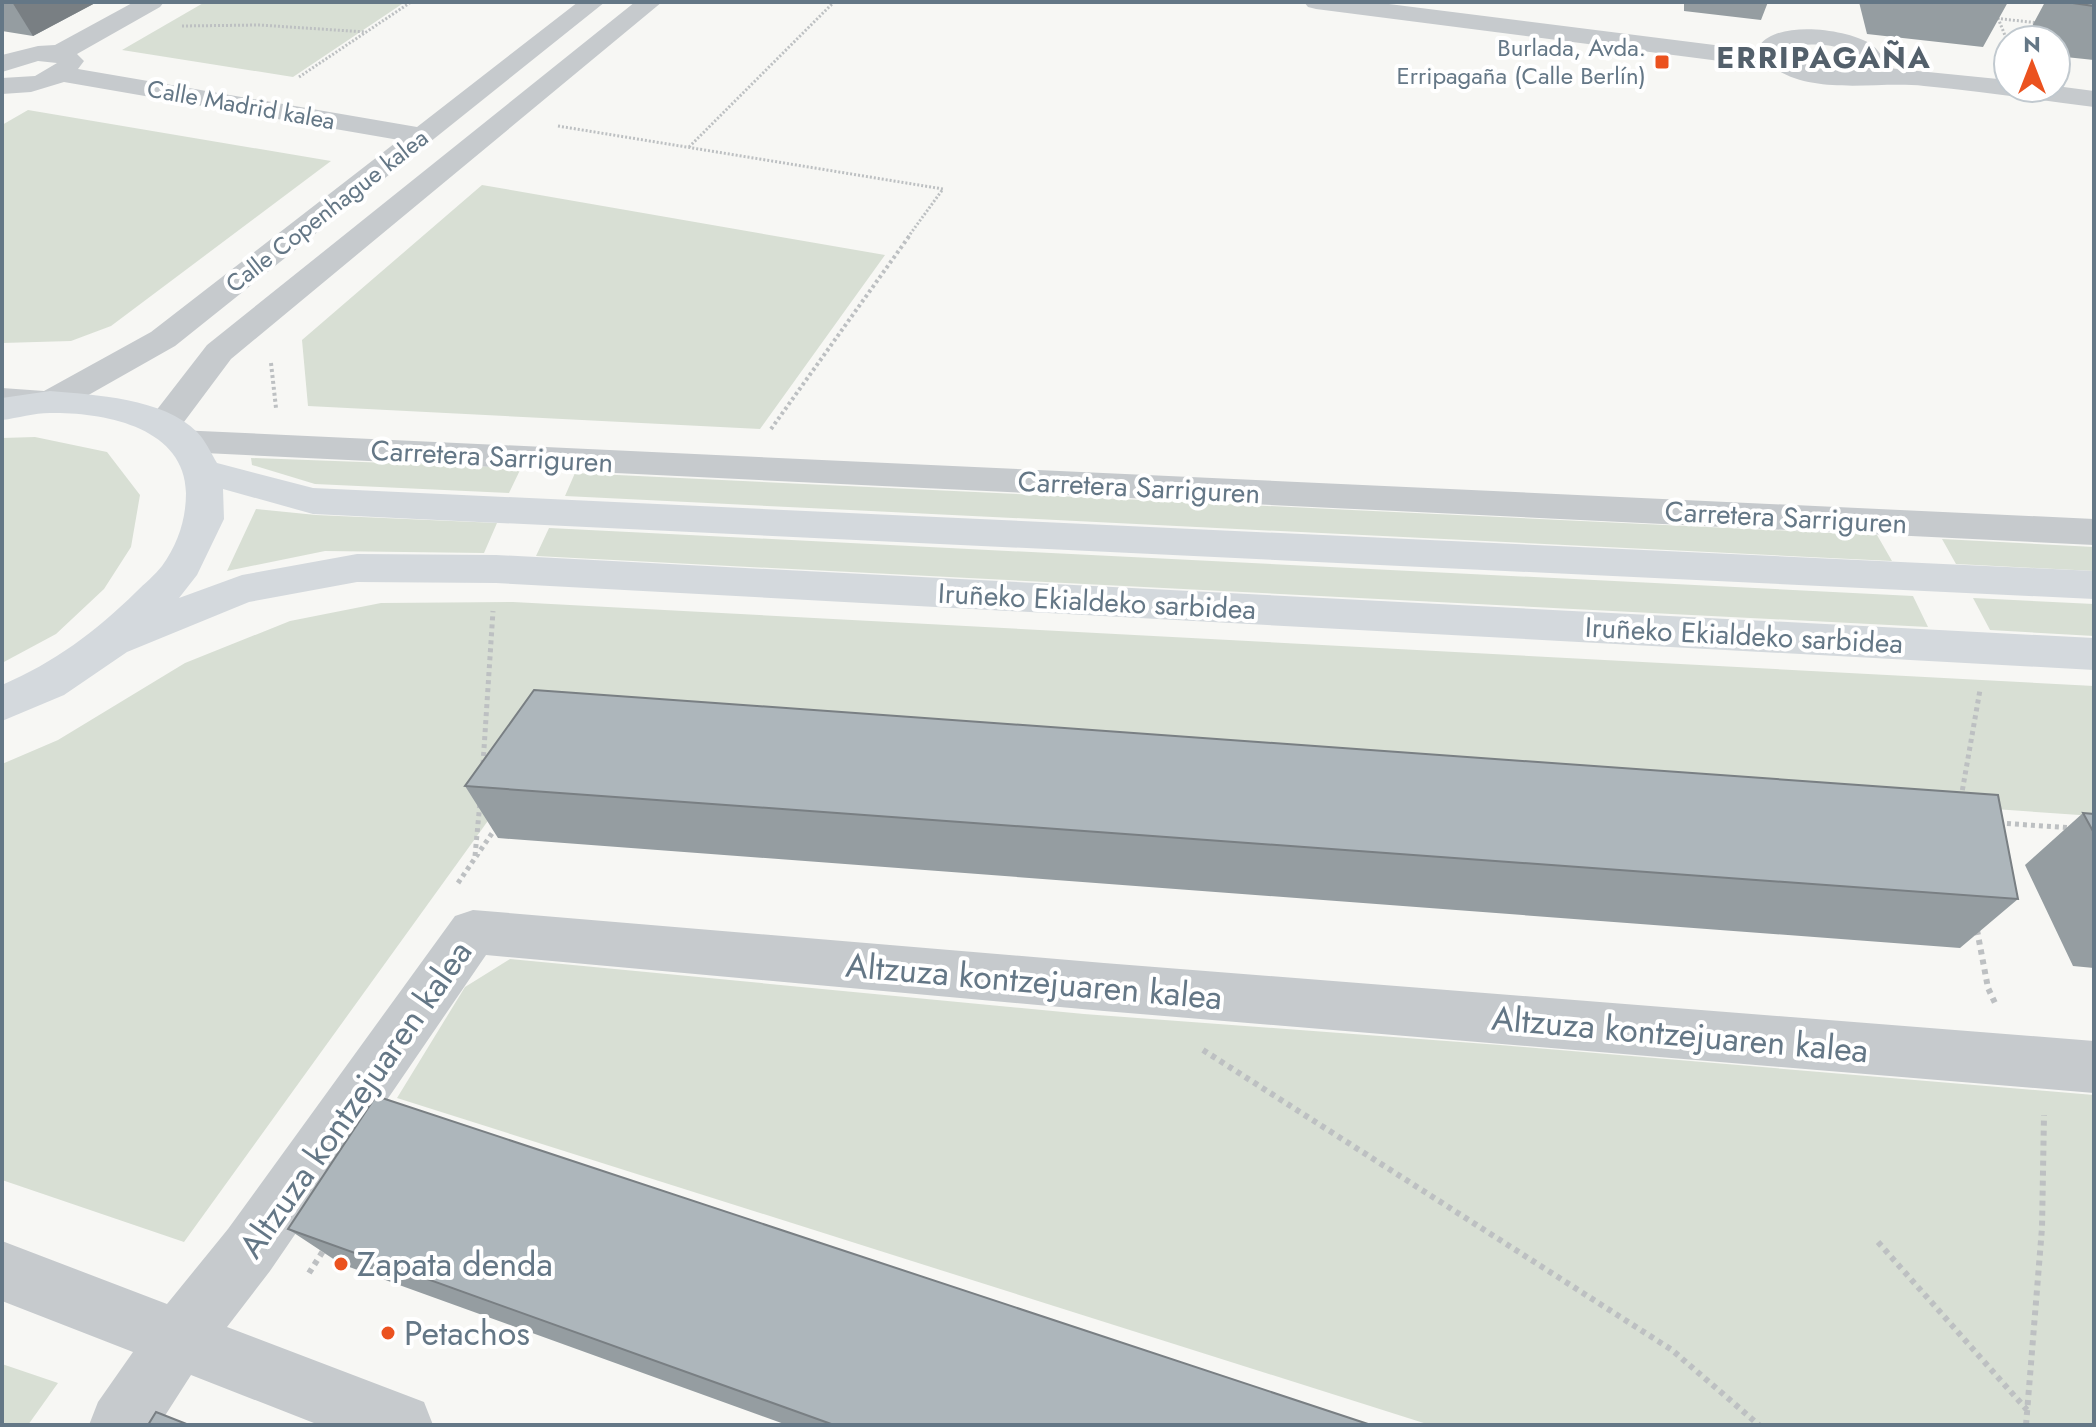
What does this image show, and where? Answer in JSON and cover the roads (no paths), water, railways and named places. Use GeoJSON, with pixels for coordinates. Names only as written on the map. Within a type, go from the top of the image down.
{"type":"FeatureCollection","features":[{"type":"Feature","properties":{"kind":"highway"},"geometry":{"type":"LineString","coordinates":[[2,409],[50,402],[119,409],[184,446],[313,501],[2094,585]]}},
{"type":"Feature","properties":{"kind":"highway"},"geometry":{"type":"LineString","coordinates":[[2,704],[49,683],[112,641],[177,575],[205,519],[184,446]]}},
{"type":"Feature","properties":{"kind":"highway","name":"Iruñeko Ekialdeko sarbidea"},"geometry":{"type":"LineString","coordinates":[[112,641],[242,589],[357,568],[496,569],[2094,654]]}},
{"type":"Feature","properties":{"kind":"street"},"geometry":{"type":"LineString","coordinates":[[2,86],[31,84],[152,2]]}},
{"type":"Feature","properties":{"kind":"street","name":"Calle Copenhague kalea"},"geometry":{"type":"LineString","coordinates":[[50,402],[163,339],[593,2]]}},
{"type":"Feature","properties":{"kind":"street","name":"Calle Copenhague kalea"},"geometry":{"type":"LineString","coordinates":[[184,446],[219,352],[650,2]]}},
{"type":"Feature","properties":{"kind":"street"},"geometry":{"type":"LineString","coordinates":[[1316,2],[1781,50],[1798,36],[1822,37],[1867,63],[2094,99]]}},
{"type":"Feature","properties":{"kind":"street"},"geometry":{"type":"LineString","coordinates":[[1448,3],[1781,50],[1799,71],[1825,77],[1849,78],[1867,63],[1992,71]]}},
{"type":"Feature","properties":{"kind":"street"},"geometry":{"type":"LineString","coordinates":[[1816,11],[1822,37]]}},
{"type":"Feature","properties":{"kind":"street"},"geometry":{"type":"LineString","coordinates":[[2,64],[29,55],[59,64]]}},
{"type":"Feature","properties":{"kind":"street","name":"Calle Madrid kalea"},"geometry":{"type":"LineString","coordinates":[[59,64],[422,136]]}},
{"type":"Feature","properties":{"kind":"street"},"geometry":{"type":"LineString","coordinates":[[2072,80],[2094,83]]}},
{"type":"Feature","properties":{"kind":"street"},"geometry":{"type":"LineString","coordinates":[[2,399],[50,402]]}},
{"type":"Feature","properties":{"kind":"street","name":"Carretera Sarriguren"},"geometry":{"type":"LineString","coordinates":[[184,446],[2094,532]]}},
{"type":"Feature","properties":{"kind":"street","name":"Altzuza kontzejuaren kalea"},"geometry":{"type":"LineString","coordinates":[[121,1425],[180,1337],[249,1250],[473,932],[1104,987],[2094,1067]]}},
{"type":"Feature","properties":{"kind":"street"},"geometry":{"type":"LineString","coordinates":[[2,1271],[180,1337],[401,1425]]}},
{"type":"Feature","properties":{"kind":"place","name":"Burlada, Avda. Erripagaña (Calle Berlín)"},"geometry":{"type":"Point","coordinates":[1662,62]}},
{"type":"Feature","properties":{"kind":"place","name":"Zapata denda"},"geometry":{"type":"Point","coordinates":[341,1264]}},
{"type":"Feature","properties":{"kind":"place","name":"Petachos"},"geometry":{"type":"Point","coordinates":[388,1333]}},
{"type":"Feature","properties":{"kind":"district","name":"ERRIPAGAÑA"},"geometry":{"type":"Point","coordinates":[1824,58]}}]}
